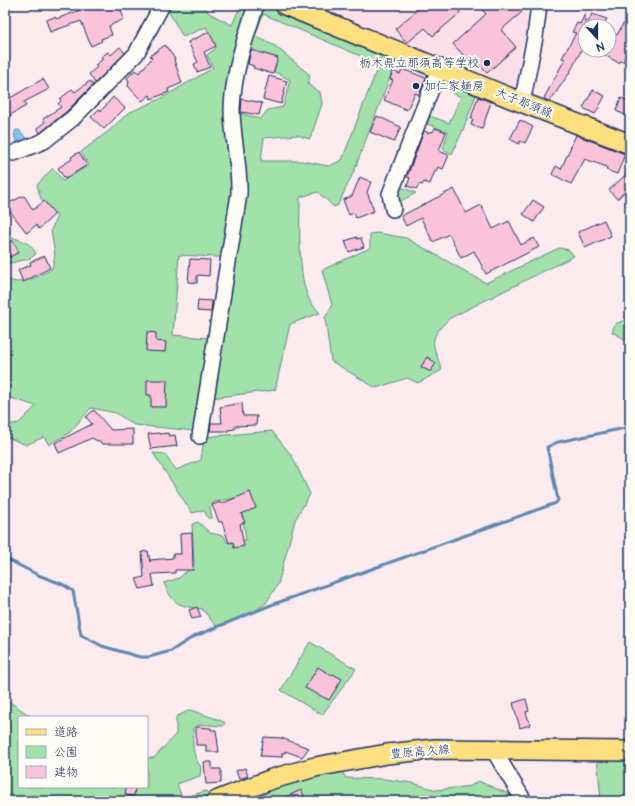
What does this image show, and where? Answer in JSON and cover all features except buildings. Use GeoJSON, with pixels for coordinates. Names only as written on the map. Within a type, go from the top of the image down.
{"type":"FeatureCollection","features":[{"type":"Feature","properties":{"kind":"main road","name":"大子那須線"},"geometry":{"type":"LineString","coordinates":[[285,5],[439,69],[630,144]]}},
{"type":"Feature","properties":{"kind":"main road","name":"豊原高久線"},"geometry":{"type":"LineString","coordinates":[[216,801],[272,779],[315,767],[387,754],[421,750],[493,749],[630,751]]}},
{"type":"Feature","properties":{"kind":"street"},"geometry":{"type":"LineString","coordinates":[[14,153],[44,141],[73,118],[136,54],[162,5]]}},
{"type":"Feature","properties":{"kind":"street"},"geometry":{"type":"LineString","coordinates":[[200,436],[239,194],[240,179],[232,110],[233,89],[243,46],[256,5]]}},
{"type":"Feature","properties":{"kind":"street"},"geometry":{"type":"LineString","coordinates":[[522,102],[535,37],[538,5]]}},
{"type":"Feature","properties":{"kind":"street"},"geometry":{"type":"LineString","coordinates":[[393,208],[390,194],[439,69]]}},
{"type":"Feature","properties":{"kind":"street"},"geometry":{"type":"LineString","coordinates":[[493,749],[524,801]]}},
{"type":"Feature","properties":{"kind":"shaded area","name":"栃木県立那須高等学校"},"geometry":{"type":"Polygon","coordinates":[[[312,5],[533,5],[518,90],[311,7],[312,5]]]}},
{"type":"Feature","properties":{"kind":"green space"},"geometry":{"type":"Polygon","coordinates":[[[167,5],[203,5],[209,13],[232,25],[241,5],[269,5],[397,59],[354,171],[338,205],[334,207],[318,192],[300,197],[300,250],[303,279],[310,301],[320,313],[290,324],[275,390],[203,399],[196,431],[134,425],[116,413],[91,408],[69,433],[49,445],[44,437],[26,445],[5,436],[5,425],[19,423],[36,406],[5,396],[5,277],[16,282],[22,282],[35,278],[52,269],[55,255],[51,230],[57,216],[41,199],[37,185],[53,168],[63,181],[89,165],[81,152],[110,130],[128,113],[160,99],[213,68],[207,55],[216,48],[206,27],[183,37],[166,7],[167,5]],[[263,14],[255,36],[275,46],[310,75],[308,85],[320,92],[322,104],[310,139],[297,135],[264,138],[261,161],[302,161],[329,166],[342,160],[379,64],[263,14]],[[241,47],[236,112],[260,119],[268,110],[283,107],[290,80],[273,71],[266,57],[241,47]],[[179,255],[173,335],[219,339],[234,258],[179,255]]]}},
{"type":"Feature","properties":{"kind":"green space"},"geometry":{"type":"Polygon","coordinates":[[[441,76],[477,92],[463,130],[452,154],[443,149],[448,132],[427,124],[430,116],[449,123],[461,97],[436,85],[441,76]]]}},
{"type":"Feature","properties":{"kind":"green space"},"geometry":{"type":"Polygon","coordinates":[[[398,186],[416,193],[395,204],[398,186]]]}},
{"type":"Feature","properties":{"kind":"green space"},"geometry":{"type":"Polygon","coordinates":[[[377,233],[406,238],[486,283],[559,248],[569,250],[574,256],[450,318],[438,331],[434,341],[434,347],[442,370],[418,383],[407,378],[376,388],[331,361],[325,318],[332,305],[322,270],[370,248],[370,234],[377,233]]]}},
{"type":"Feature","properties":{"kind":"green space"},"geometry":{"type":"Polygon","coordinates":[[[5,236],[27,243],[36,254],[29,259],[5,264],[5,236]]]}},
{"type":"Feature","properties":{"kind":"green space"},"geometry":{"type":"Polygon","coordinates":[[[630,318],[630,342],[612,332],[615,324],[630,318]]]}},
{"type":"Feature","properties":{"kind":"green space"},"geometry":{"type":"Polygon","coordinates":[[[272,431],[292,456],[310,494],[295,520],[278,584],[266,603],[254,612],[216,626],[202,609],[188,607],[174,600],[170,596],[164,583],[179,578],[194,565],[192,524],[198,522],[210,533],[224,536],[227,542],[246,540],[240,497],[214,502],[210,507],[212,518],[208,518],[204,510],[192,513],[153,453],[165,454],[176,470],[201,460],[204,437],[272,431]]]}},
{"type":"Feature","properties":{"kind":"green space"},"geometry":{"type":"Polygon","coordinates":[[[310,642],[356,669],[322,715],[281,690],[310,642]]]}},
{"type":"Feature","properties":{"kind":"green space"},"geometry":{"type":"Polygon","coordinates":[[[5,699],[30,716],[18,716],[18,788],[148,788],[148,758],[154,758],[176,734],[176,717],[190,710],[225,723],[223,726],[200,725],[193,728],[193,748],[201,767],[200,776],[177,784],[182,798],[206,791],[223,801],[5,801],[5,699]]]}},
{"type":"Feature","properties":{"kind":"green space"},"geometry":{"type":"Polygon","coordinates":[[[597,756],[630,757],[630,801],[601,801],[597,756]]]}},
{"type":"Feature","properties":{"kind":"green space"},"geometry":{"type":"Polygon","coordinates":[[[340,769],[346,778],[384,779],[413,783],[436,790],[471,786],[478,781],[516,797],[519,801],[329,801],[324,797],[316,801],[238,801],[259,792],[340,769]]]}},
{"type":"Feature","properties":{"kind":"water"},"geometry":{"type":"Polygon","coordinates":[[[16,130],[19,130],[28,140],[17,144],[14,135],[16,130]]]}},
{"type":"Feature","properties":{"kind":"waterway"},"geometry":{"type":"LineString","coordinates":[[5,558],[38,575],[62,584],[73,591],[81,635],[102,646],[140,657],[149,657],[171,651],[193,637],[271,605],[556,503],[558,500],[547,447],[558,442],[630,427]]}},
{"type":"Feature","properties":{"kind":"place","name":"栃木県立那須高等学校"},"geometry":{"type":"Point","coordinates":[487,63]}},
{"type":"Feature","properties":{"kind":"place","name":"加仁家麺房"},"geometry":{"type":"Point","coordinates":[416,86]}}]}
